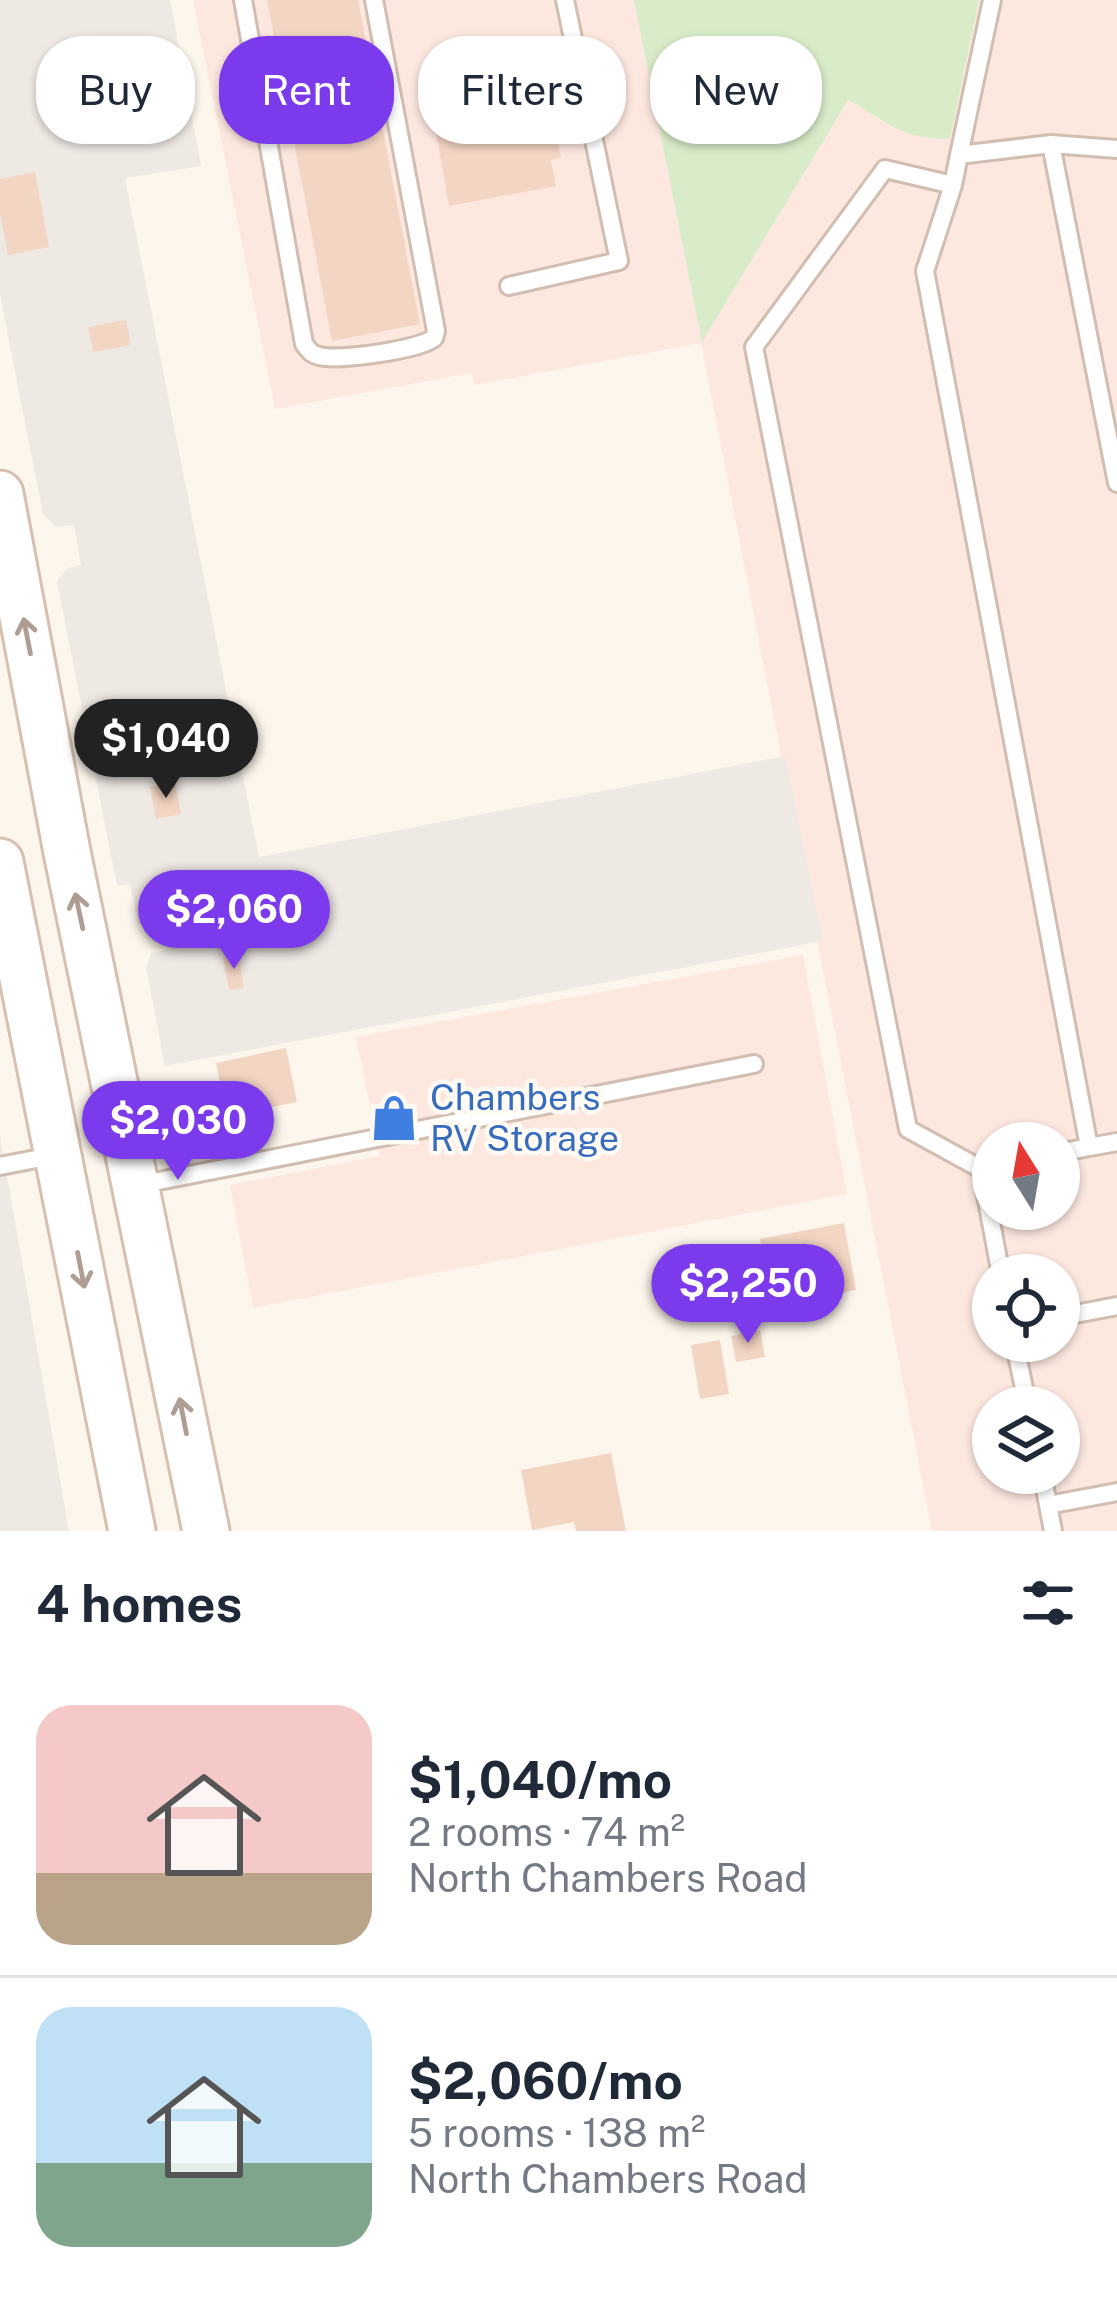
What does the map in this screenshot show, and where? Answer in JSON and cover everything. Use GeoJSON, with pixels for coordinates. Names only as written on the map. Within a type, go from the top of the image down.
{"type":"FeatureCollection","features":[{"type":"Feature","properties":{"kind":"main road"},"geometry":{"type":"LineString","coordinates":[[0,494],[6,560],[206,1531]]}},
{"type":"Feature","properties":{"kind":"main road"},"geometry":{"type":"LineString","coordinates":[[0,862],[132,1531]]}},
{"type":"Feature","properties":{"kind":"lane"},"geometry":{"type":"LineString","coordinates":[[243,0],[304,344],[318,356],[333,357],[421,346],[436,331],[374,0]]}},
{"type":"Feature","properties":{"kind":"lane"},"geometry":{"type":"LineString","coordinates":[[509,286],[619,261],[565,0]]}},
{"type":"Feature","properties":{"kind":"lane"},"geometry":{"type":"LineString","coordinates":[[992,0],[953,185],[925,271],[1089,1147]]}},
{"type":"Feature","properties":{"kind":"lane"},"geometry":{"type":"LineString","coordinates":[[959,155],[1051,144],[1117,149]]}},
{"type":"Feature","properties":{"kind":"lane"},"geometry":{"type":"LineString","coordinates":[[1051,144],[1117,483]]}},
{"type":"Feature","properties":{"kind":"lane"},"geometry":{"type":"LineString","coordinates":[[953,185],[886,170],[754,347],[908,1129],[972,1161]]}},
{"type":"Feature","properties":{"kind":"lane"},"geometry":{"type":"LineString","coordinates":[[137,1185],[754,1064]]}},
{"type":"Feature","properties":{"kind":"lane"},"geometry":{"type":"LineString","coordinates":[[1080,1149],[1117,1142]]}},
{"type":"Feature","properties":{"kind":"lane"},"geometry":{"type":"LineString","coordinates":[[0,1166],[58,1155]]}},
{"type":"Feature","properties":{"kind":"lane"},"geometry":{"type":"LineString","coordinates":[[1080,1313],[1117,1306]]}},
{"type":"Feature","properties":{"kind":"lane"},"geometry":{"type":"LineString","coordinates":[[1048,1505],[1117,1492]]}},
{"type":"Feature","properties":{"kind":"lane"},"geometry":{"type":"LineString","coordinates":[[1046,1494],[1053,1531]]}},
{"type":"Feature","properties":{"kind":"shaded area"},"geometry":{"type":"Polygon","coordinates":[[[0,0],[170,0],[177,36],[36,36],[36,144],[195,144],[195,134],[201,166],[125,178],[259,857],[785,756],[823,941],[165,1066],[146,968],[151,953],[168,950],[161,920],[138,925],[130,884],[117,886],[57,581],[68,568],[81,565],[74,525],[56,527],[43,514],[0,295],[0,0]]]}},
{"type":"Feature","properties":{"kind":"shaded area"},"geometry":{"type":"Polygon","coordinates":[[[193,0],[1117,0],[1117,1531],[932,1531],[701,343],[475,385],[472,373],[275,409],[222,144],[394,144],[394,36],[219,36],[219,130],[193,0]]]}},
{"type":"Feature","properties":{"kind":"shaded area"},"geometry":{"type":"Polygon","coordinates":[[[803,955],[847,1194],[253,1308],[230,1185],[380,1156],[356,1037],[803,955]]]}},
{"type":"Feature","properties":{"kind":"shaded area"},"geometry":{"type":"Polygon","coordinates":[[[0,1136],[69,1531],[0,1531],[0,1136]]]}},
{"type":"Feature","properties":{"kind":"green space"},"geometry":{"type":"Polygon","coordinates":[[[634,0],[979,0],[950,139],[906,132],[848,100],[822,143],[822,36],[650,36],[650,80],[634,0]]]}},
{"type":"Feature","properties":{"kind":"green space"},"geometry":{"type":"Polygon","coordinates":[[[663,144],[821,144],[702,342],[663,144]]]}},
{"type":"Feature","properties":{"kind":"building"},"geometry":{"type":"Polygon","coordinates":[[[267,0],[358,0],[365,36],[274,36],[267,0]]]}},
{"type":"Feature","properties":{"kind":"building"},"geometry":{"type":"Polygon","coordinates":[[[294,144],[386,144],[420,324],[332,341],[294,144]]]}},
{"type":"Feature","properties":{"kind":"building"},"geometry":{"type":"Polygon","coordinates":[[[438,144],[558,144],[561,158],[551,160],[556,186],[449,206],[438,144]]]}},
{"type":"Feature","properties":{"kind":"building"},"geometry":{"type":"Polygon","coordinates":[[[35,172],[49,247],[8,255],[0,214],[0,179],[35,172]]]}},
{"type":"Feature","properties":{"kind":"building"},"geometry":{"type":"Polygon","coordinates":[[[126,320],[131,345],[93,352],[88,327],[126,320]]]}},
{"type":"Feature","properties":{"kind":"building"},"geometry":{"type":"Polygon","coordinates":[[[175,782],[181,814],[156,819],[150,787],[175,782]]]}},
{"type":"Feature","properties":{"kind":"building"},"geometry":{"type":"Polygon","coordinates":[[[238,954],[244,988],[229,990],[223,957],[238,954]]]}},
{"type":"Feature","properties":{"kind":"building"},"geometry":{"type":"Polygon","coordinates":[[[286,1048],[297,1102],[227,1116],[216,1063],[286,1048]]]}},
{"type":"Feature","properties":{"kind":"building"},"geometry":{"type":"Polygon","coordinates":[[[844,1223],[856,1290],[820,1297],[818,1285],[770,1294],[760,1239],[844,1223]]]}},
{"type":"Feature","properties":{"kind":"building"},"geometry":{"type":"Polygon","coordinates":[[[760,1330],[765,1357],[736,1362],[731,1336],[760,1330]]]}},
{"type":"Feature","properties":{"kind":"building"},"geometry":{"type":"Polygon","coordinates":[[[720,1340],[729,1394],[700,1399],[691,1345],[720,1340]]]}},
{"type":"Feature","properties":{"kind":"building"},"geometry":{"type":"Polygon","coordinates":[[[611,1453],[626,1531],[576,1531],[574,1522],[532,1530],[521,1470],[611,1453]]]}},
{"type":"Feature","properties":{"kind":"place","name":"Chambers RV Storage"},"geometry":{"type":"Point","coordinates":[394,1118]}}]}
